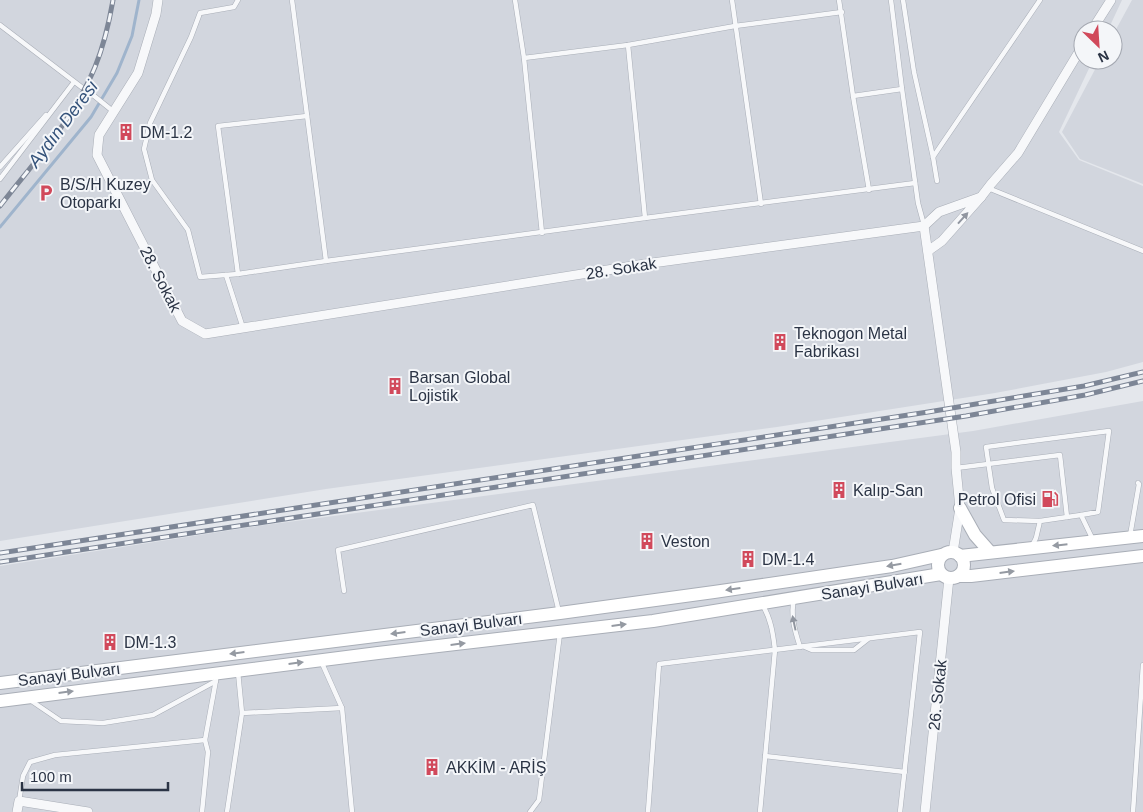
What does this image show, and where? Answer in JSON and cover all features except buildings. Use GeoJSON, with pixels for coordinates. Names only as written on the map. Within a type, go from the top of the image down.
{"type":"FeatureCollection","features":[{"type":"Feature","properties":{"kind":"main road"},"geometry":{"type":"LineString","coordinates":[[960,508],[975,536],[990,552]]}},
{"type":"Feature","properties":{"kind":"main road","name":"Sanayi Bulvarı"},"geometry":{"type":"LineString","coordinates":[[0,683],[560,613],[892,566],[952,554],[990,552],[1143,536]]}},
{"type":"Feature","properties":{"kind":"main road"},"geometry":{"type":"LineString","coordinates":[[952,554],[964,564],[964,569],[949,576],[938,571],[937,563],[952,554]]}},
{"type":"Feature","properties":{"kind":"main road","name":"Sanayi Bulvarı"},"geometry":{"type":"LineString","coordinates":[[0,701],[216,677],[238,671],[321,660],[653,621],[949,576],[971,576],[1143,556]]}},
{"type":"Feature","properties":{"kind":"street"},"geometry":{"type":"LineString","coordinates":[[114,112],[138,73],[156,14],[158,0]]}},
{"type":"Feature","properties":{"kind":"street"},"geometry":{"type":"LineString","coordinates":[[1098,20],[1111,0]]}},
{"type":"Feature","properties":{"kind":"street"},"geometry":{"type":"LineString","coordinates":[[928,251],[942,242],[1018,153],[1073,62]]}},
{"type":"Feature","properties":{"kind":"street","name":"28. Sokak"},"geometry":{"type":"LineString","coordinates":[[114,112],[99,135],[98,155],[182,321],[205,334],[644,264],[924,226]]}},
{"type":"Feature","properties":{"kind":"street"},"geometry":{"type":"LineString","coordinates":[[952,554],[960,508],[956,452],[924,226],[939,212],[981,197]]}},
{"type":"Feature","properties":{"kind":"street","name":"26. Sokak"},"geometry":{"type":"LineString","coordinates":[[925,812],[949,576]]}},
{"type":"Feature","properties":{"kind":"street"},"geometry":{"type":"LineString","coordinates":[[17,812],[19,801],[88,812]]}},
{"type":"Feature","properties":{"kind":"lane"},"geometry":{"type":"LineString","coordinates":[[238,0],[234,7],[200,13],[191,37],[150,124],[144,149],[152,180],[188,230],[200,277],[238,274],[646,218],[915,184]]}},
{"type":"Feature","properties":{"kind":"lane"},"geometry":{"type":"LineString","coordinates":[[292,0],[326,261]]}},
{"type":"Feature","properties":{"kind":"lane"},"geometry":{"type":"LineString","coordinates":[[515,0],[524,58],[542,233]]}},
{"type":"Feature","properties":{"kind":"lane"},"geometry":{"type":"LineString","coordinates":[[732,0],[761,204]]}},
{"type":"Feature","properties":{"kind":"lane"},"geometry":{"type":"LineString","coordinates":[[840,0],[853,96],[869,190]]}},
{"type":"Feature","properties":{"kind":"lane"},"geometry":{"type":"LineString","coordinates":[[891,0],[915,184],[924,226]]}},
{"type":"Feature","properties":{"kind":"lane"},"geometry":{"type":"LineString","coordinates":[[904,0],[914,72],[937,181]]}},
{"type":"Feature","properties":{"kind":"lane"},"geometry":{"type":"LineString","coordinates":[[933,158],[1040,0]]}},
{"type":"Feature","properties":{"kind":"lane"},"geometry":{"type":"LineString","coordinates":[[524,58],[842,12]]}},
{"type":"Feature","properties":{"kind":"lane"},"geometry":{"type":"LineString","coordinates":[[0,26],[114,112]]}},
{"type":"Feature","properties":{"kind":"lane"},"geometry":{"type":"LineString","coordinates":[[628,44],[646,218]]}},
{"type":"Feature","properties":{"kind":"lane"},"geometry":{"type":"LineString","coordinates":[[0,167],[74,82]]}},
{"type":"Feature","properties":{"kind":"lane"},"geometry":{"type":"LineString","coordinates":[[0,179],[74,82]]}},
{"type":"Feature","properties":{"kind":"lane"},"geometry":{"type":"LineString","coordinates":[[853,96],[902,89]]}},
{"type":"Feature","properties":{"kind":"lane"},"geometry":{"type":"LineString","coordinates":[[238,274],[218,126],[307,116]]}},
{"type":"Feature","properties":{"kind":"lane"},"geometry":{"type":"LineString","coordinates":[[988,188],[1143,251]]}},
{"type":"Feature","properties":{"kind":"lane"},"geometry":{"type":"LineString","coordinates":[[226,275],[242,328]]}},
{"type":"Feature","properties":{"kind":"lane"},"geometry":{"type":"LineString","coordinates":[[1109,431],[1098,512],[1081,516],[1040,521],[1004,520],[992,488],[986,447],[1109,431]]}},
{"type":"Feature","properties":{"kind":"lane"},"geometry":{"type":"LineString","coordinates":[[956,468],[1060,455],[1067,517]]}},
{"type":"Feature","properties":{"kind":"lane"},"geometry":{"type":"LineString","coordinates":[[1130,537],[1138,483]]}},
{"type":"Feature","properties":{"kind":"lane"},"geometry":{"type":"LineString","coordinates":[[344,591],[338,550],[533,505],[560,613]]}},
{"type":"Feature","properties":{"kind":"lane"},"geometry":{"type":"LineString","coordinates":[[1081,516],[1094,541]]}},
{"type":"Feature","properties":{"kind":"lane"},"geometry":{"type":"LineString","coordinates":[[1031,548],[1036,538],[1040,521]]}},
{"type":"Feature","properties":{"kind":"lane"},"geometry":{"type":"LineString","coordinates":[[794,599],[791,609],[801,647]]}},
{"type":"Feature","properties":{"kind":"lane"},"geometry":{"type":"LineString","coordinates":[[760,812],[775,650],[772,626],[762,604]]}},
{"type":"Feature","properties":{"kind":"lane"},"geometry":{"type":"LineString","coordinates":[[530,812],[539,800],[561,632]]}},
{"type":"Feature","properties":{"kind":"lane"},"geometry":{"type":"LineString","coordinates":[[648,812],[659,664],[920,632],[900,812]]}},
{"type":"Feature","properties":{"kind":"lane"},"geometry":{"type":"LineString","coordinates":[[801,647],[812,650],[854,650],[869,638]]}},
{"type":"Feature","properties":{"kind":"lane"},"geometry":{"type":"LineString","coordinates":[[321,660],[342,708],[352,812]]}},
{"type":"Feature","properties":{"kind":"lane"},"geometry":{"type":"LineString","coordinates":[[1133,812],[1143,665]]}},
{"type":"Feature","properties":{"kind":"lane"},"geometry":{"type":"LineString","coordinates":[[227,812],[242,713],[238,671]]}},
{"type":"Feature","properties":{"kind":"lane"},"geometry":{"type":"LineString","coordinates":[[26,698],[61,721],[103,723],[153,715],[216,677]]}},
{"type":"Feature","properties":{"kind":"lane"},"geometry":{"type":"LineString","coordinates":[[202,812],[208,752],[204,740],[216,677]]}},
{"type":"Feature","properties":{"kind":"lane"},"geometry":{"type":"LineString","coordinates":[[242,713],[342,708]]}},
{"type":"Feature","properties":{"kind":"lane"},"geometry":{"type":"LineString","coordinates":[[19,801],[23,776],[30,762],[55,755],[204,740]]}},
{"type":"Feature","properties":{"kind":"lane"},"geometry":{"type":"LineString","coordinates":[[765,756],[905,772]]}},
{"type":"Feature","properties":{"kind":"shaded area"},"geometry":{"type":"Polygon","coordinates":[[[0,0],[1122,0],[1113,20],[1073,20],[1073,70],[1088,70],[1059,132],[1079,160],[1143,186],[1143,362],[1106,372],[995,393],[777,427],[326,489],[0,541],[0,0]]]}},
{"type":"Feature","properties":{"kind":"shaded area"},"geometry":{"type":"Polygon","coordinates":[[[1132,0],[1143,0],[1143,184],[1080,159],[1062,132],[1095,70],[1123,70],[1123,20],[1121,20],[1132,0]]]}},
{"type":"Feature","properties":{"kind":"shaded area"},"geometry":{"type":"Polygon","coordinates":[[[1143,401],[1143,812],[0,812],[0,566],[251,527],[973,431],[1143,401]]]}},
{"type":"Feature","properties":{"kind":"waterway","name":"Aydın Deresi"},"geometry":{"type":"LineString","coordinates":[[0,227],[91,117],[117,73],[132,36],[139,0]]}},
{"type":"Feature","properties":{"kind":"railway"},"geometry":{"type":"LineString","coordinates":[[0,206],[65,122],[86,86],[101,50],[113,0]]}},
{"type":"Feature","properties":{"kind":"railway"},"geometry":{"type":"LineString","coordinates":[[0,553],[928,412],[1084,386],[1143,372]]}},
{"type":"Feature","properties":{"kind":"railway"},"geometry":{"type":"LineString","coordinates":[[0,562],[966,416],[1085,395],[1143,381]]}},
{"type":"Feature","properties":{"kind":"place","name":"DM-1.2"},"geometry":{"type":"Point","coordinates":[126,132]}},
{"type":"Feature","properties":{"kind":"place","name":"B/S/H Kuzey Otoparkı"},"geometry":{"type":"Point","coordinates":[46,193]}},
{"type":"Feature","properties":{"kind":"place","name":"Teknogon Metal Fabrikası"},"geometry":{"type":"Point","coordinates":[780,342]}},
{"type":"Feature","properties":{"kind":"place","name":"Barsan Global Lojistik"},"geometry":{"type":"Point","coordinates":[395,386]}},
{"type":"Feature","properties":{"kind":"place","name":"Kalıp-San"},"geometry":{"type":"Point","coordinates":[839,490]}},
{"type":"Feature","properties":{"kind":"place","name":"Petrol Ofisi"},"geometry":{"type":"Point","coordinates":[1050,499]}},
{"type":"Feature","properties":{"kind":"place","name":"Veston"},"geometry":{"type":"Point","coordinates":[647,541]}},
{"type":"Feature","properties":{"kind":"place","name":"DM-1.4"},"geometry":{"type":"Point","coordinates":[748,559]}},
{"type":"Feature","properties":{"kind":"place","name":"DM-1.3"},"geometry":{"type":"Point","coordinates":[110,642]}},
{"type":"Feature","properties":{"kind":"place","name":"AKKİM - ARİŞ"},"geometry":{"type":"Point","coordinates":[432,767]}}]}
